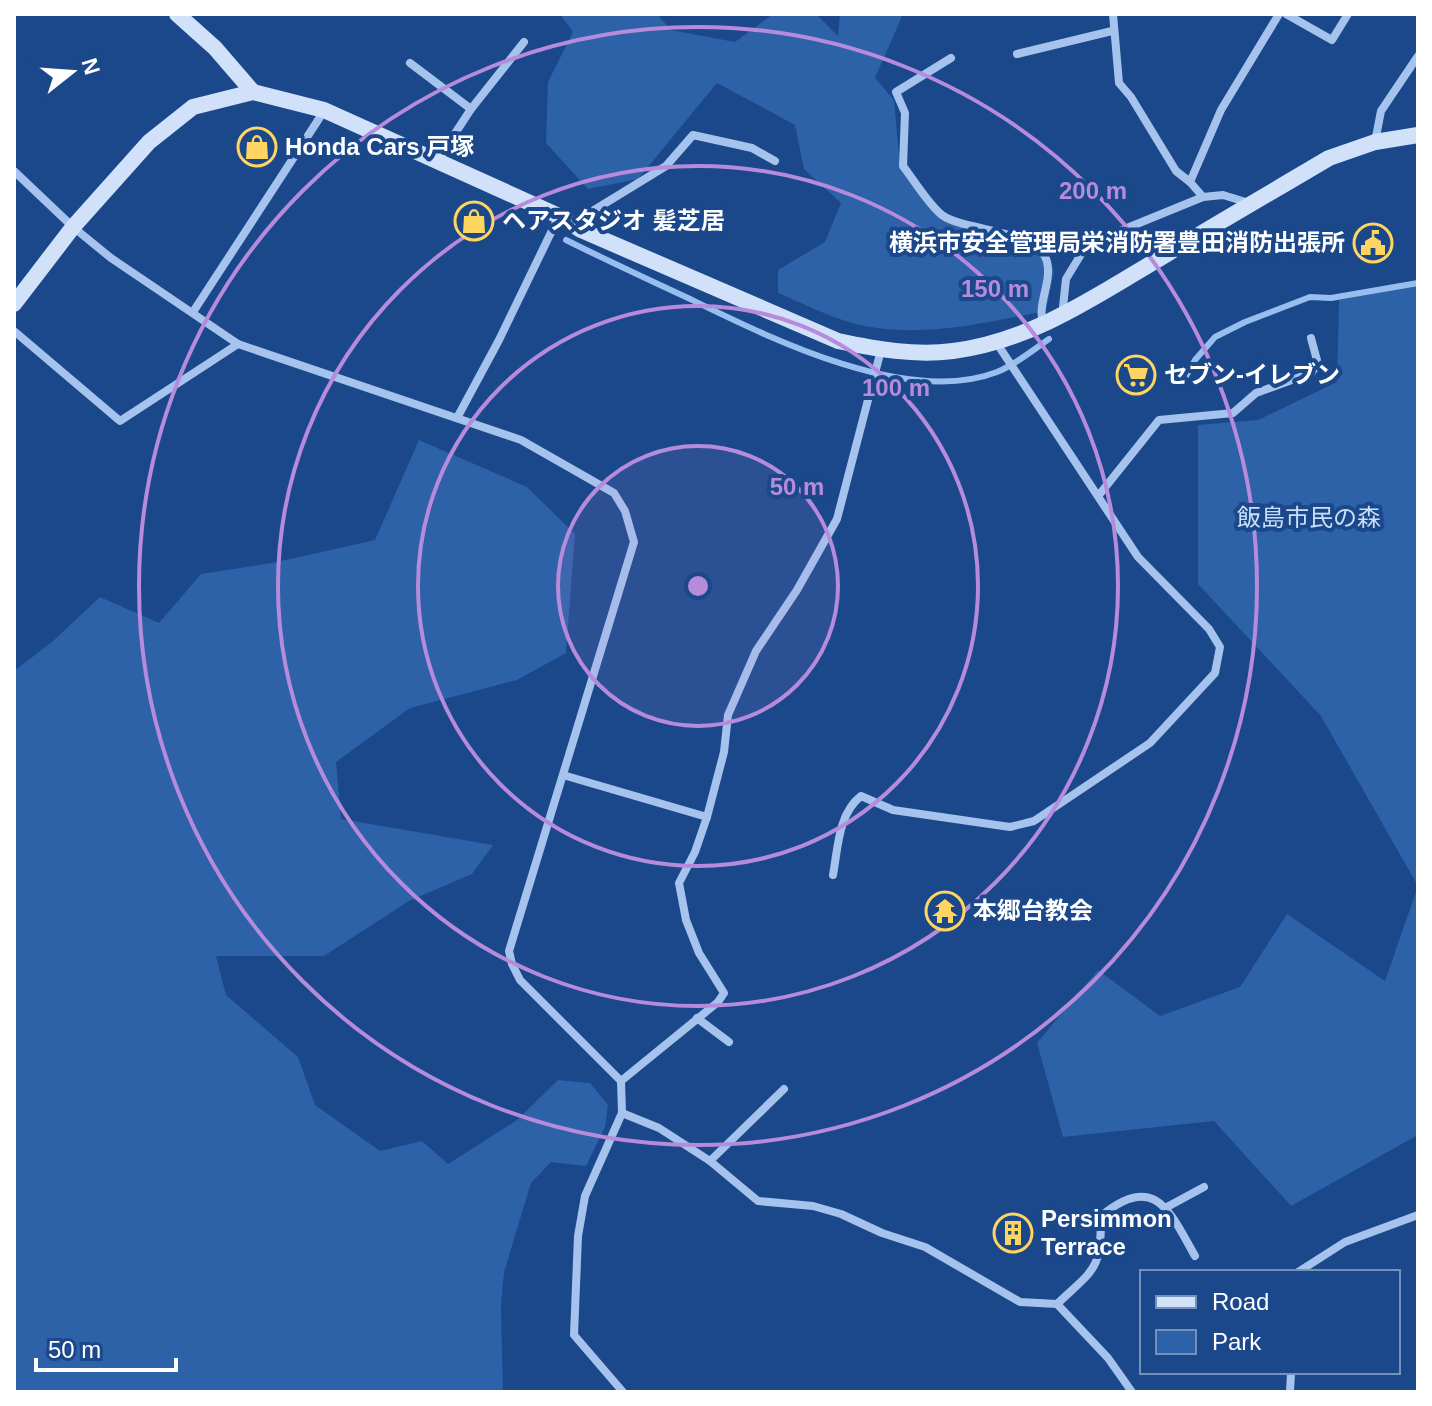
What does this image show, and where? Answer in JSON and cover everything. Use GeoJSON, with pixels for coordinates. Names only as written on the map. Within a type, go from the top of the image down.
{"type":"FeatureCollection","features":[{"type":"Feature","properties":{"kind":"main road"},"geometry":{"type":"LineString","coordinates":[[177,14],[215,48],[253,92]]}},
{"type":"Feature","properties":{"kind":"main road"},"geometry":{"type":"LineString","coordinates":[[14,304],[73,227],[170,123],[193,107],[253,92],[324,110],[559,216],[581,230],[838,341],[881,350],[922,353],[953,351],[995,342],[1062,317],[1329,158],[1375,142],[1418,135]]}},
{"type":"Feature","properties":{"kind":"street"},"geometry":{"type":"LineString","coordinates":[[1113,14],[1112,31],[1119,83],[1131,97],[1176,171],[1203,197]]}},
{"type":"Feature","properties":{"kind":"street"},"geometry":{"type":"LineString","coordinates":[[1190,182],[1221,110],[1279,14]]}},
{"type":"Feature","properties":{"kind":"street"},"geometry":{"type":"LineString","coordinates":[[1286,14],[1332,40],[1348,14]]}},
{"type":"Feature","properties":{"kind":"street"},"geometry":{"type":"LineString","coordinates":[[1017,54],[1112,31]]}},
{"type":"Feature","properties":{"kind":"street"},"geometry":{"type":"LineString","coordinates":[[437,162],[471,109],[524,42]]}},
{"type":"Feature","properties":{"kind":"street"},"geometry":{"type":"LineString","coordinates":[[1375,142],[1381,111],[1418,56]]}},
{"type":"Feature","properties":{"kind":"street"},"geometry":{"type":"LineString","coordinates":[[951,58],[896,92],[905,113],[903,166],[943,215],[1040,248],[1047,261],[1040,313],[1043,324]]}},
{"type":"Feature","properties":{"kind":"street"},"geometry":{"type":"LineString","coordinates":[[410,63],[471,109]]}},
{"type":"Feature","properties":{"kind":"street"},"geometry":{"type":"LineString","coordinates":[[193,312],[270,198],[324,110]]}},
{"type":"Feature","properties":{"kind":"street"},"geometry":{"type":"LineString","coordinates":[[581,230],[591,212],[666,166],[693,135],[752,148],[775,161]]}},
{"type":"Feature","properties":{"kind":"street"},"geometry":{"type":"LineString","coordinates":[[14,171],[111,258],[238,344],[521,440],[614,493],[625,511],[634,542],[509,951],[520,980],[621,1081],[622,1113],[585,1196],[578,1236],[574,1335],[623,1392]]}},
{"type":"Feature","properties":{"kind":"street"},"geometry":{"type":"LineString","coordinates":[[1062,317],[1066,279],[1083,251],[1105,237],[1203,197],[1223,195],[1253,204]]}},
{"type":"Feature","properties":{"kind":"street"},"geometry":{"type":"LineString","coordinates":[[457,418],[559,216]]}},
{"type":"Feature","properties":{"kind":"street"},"geometry":{"type":"LineString","coordinates":[[14,331],[120,421],[238,344]]}},
{"type":"Feature","properties":{"kind":"street"},"geometry":{"type":"LineString","coordinates":[[1099,495],[1159,420],[1233,413],[1256,393],[1311,373],[1318,364],[1311,338]]}},
{"type":"Feature","properties":{"kind":"street"},"geometry":{"type":"LineString","coordinates":[[833,875],[845,816],[850,805],[861,796],[893,810],[937,817],[1010,827],[1034,821],[1150,743],[1215,673],[1220,647],[1209,629],[1138,557],[995,342]]}},
{"type":"Feature","properties":{"kind":"street"},"geometry":{"type":"LineString","coordinates":[[621,1081],[718,1002],[724,993],[699,953],[686,920],[679,883],[695,852],[707,817],[724,752],[728,715],[756,651],[797,590],[837,519],[881,350]]}},
{"type":"Feature","properties":{"kind":"street"},"geometry":{"type":"LineString","coordinates":[[563,775],[707,817]]}},
{"type":"Feature","properties":{"kind":"street"},"geometry":{"type":"LineString","coordinates":[[697,1018],[729,1042]]}},
{"type":"Feature","properties":{"kind":"street"},"geometry":{"type":"LineString","coordinates":[[710,1161],[784,1089]]}},
{"type":"Feature","properties":{"kind":"street"},"geometry":{"type":"LineString","coordinates":[[622,1113],[659,1128],[710,1161],[758,1201],[813,1206],[841,1214],[882,1233],[925,1247],[1020,1302],[1057,1304],[1108,1358],[1132,1392]]}},
{"type":"Feature","properties":{"kind":"street"},"geometry":{"type":"LineString","coordinates":[[1167,1207],[1204,1187]]}},
{"type":"Feature","properties":{"kind":"street"},"geometry":{"type":"LineString","coordinates":[[1057,1304],[1095,1268],[1101,1250],[1101,1216],[1119,1201],[1136,1197],[1153,1199],[1167,1207],[1195,1256]]}},
{"type":"Feature","properties":{"kind":"street"},"geometry":{"type":"LineString","coordinates":[[1301,1270],[1345,1242],[1418,1215]]}},
{"type":"Feature","properties":{"kind":"green space"},"geometry":{"type":"Polygon","coordinates":[[[560,14],[657,14],[671,30],[735,42],[773,14],[816,14],[838,36],[840,14],[903,14],[875,78],[894,100],[900,166],[941,217],[1048,250],[1054,271],[1046,311],[950,328],[901,330],[852,323],[778,293],[778,270],[825,242],[841,203],[804,169],[795,125],[717,83],[638,179],[588,189],[546,143],[548,82],[573,32],[560,14]]]}},
{"type":"Feature","properties":{"kind":"green space","name":"飯島市民の森"},"geometry":{"type":"Polygon","coordinates":[[[1418,285],[1418,886],[1321,716],[1198,584],[1198,425],[1258,420],[1337,382],[1339,300],[1418,285]]]}},
{"type":"Feature","properties":{"kind":"green space"},"geometry":{"type":"Polygon","coordinates":[[[419,440],[527,487],[575,534],[566,653],[517,680],[410,708],[336,762],[341,819],[493,845],[472,874],[409,901],[324,956],[216,956],[226,995],[298,1057],[315,1105],[380,1151],[422,1141],[448,1164],[517,1120],[558,1080],[590,1083],[608,1105],[605,1127],[586,1166],[551,1162],[531,1183],[504,1272],[501,1307],[503,1392],[14,1392],[14,671],[52,642],[100,597],[159,623],[201,574],[272,563],[375,540],[419,440]]]}},
{"type":"Feature","properties":{"kind":"green space"},"geometry":{"type":"Polygon","coordinates":[[[1418,886],[1418,1135],[1291,1206],[1214,1121],[1063,1137],[1037,1043],[1098,970],[1160,1016],[1240,987],[1287,914],[1385,981],[1418,886]]]}},
{"type":"Feature","properties":{"kind":"waterway"},"geometry":{"type":"LineString","coordinates":[[566,240],[757,331],[839,363],[881,374],[922,381],[961,380],[1004,369],[1049,339]]}},
{"type":"Feature","properties":{"kind":"waterway"},"geometry":{"type":"LineString","coordinates":[[1185,378],[1195,360],[1215,337],[1245,322],[1310,297],[1331,298],[1418,283]]}},
{"type":"Feature","properties":{"kind":"place","name":"Honda Cars 戸塚"},"geometry":{"type":"Point","coordinates":[257,147]}},
{"type":"Feature","properties":{"kind":"place","name":"ヘアスタジオ 髪芝居"},"geometry":{"type":"Point","coordinates":[474,221]}},
{"type":"Feature","properties":{"kind":"place","name":"横浜市安全管理局栄消防署豊田消防出張所"},"geometry":{"type":"Point","coordinates":[1373,243]}},
{"type":"Feature","properties":{"kind":"place","name":"セブン-イレブン"},"geometry":{"type":"Point","coordinates":[1136,375]}},
{"type":"Feature","properties":{"kind":"place","name":"本郷台教会"},"geometry":{"type":"Point","coordinates":[945,911]}},
{"type":"Feature","properties":{"kind":"place","name":"Persimmon Terrace"},"geometry":{"type":"Point","coordinates":[1013,1233]}}]}
